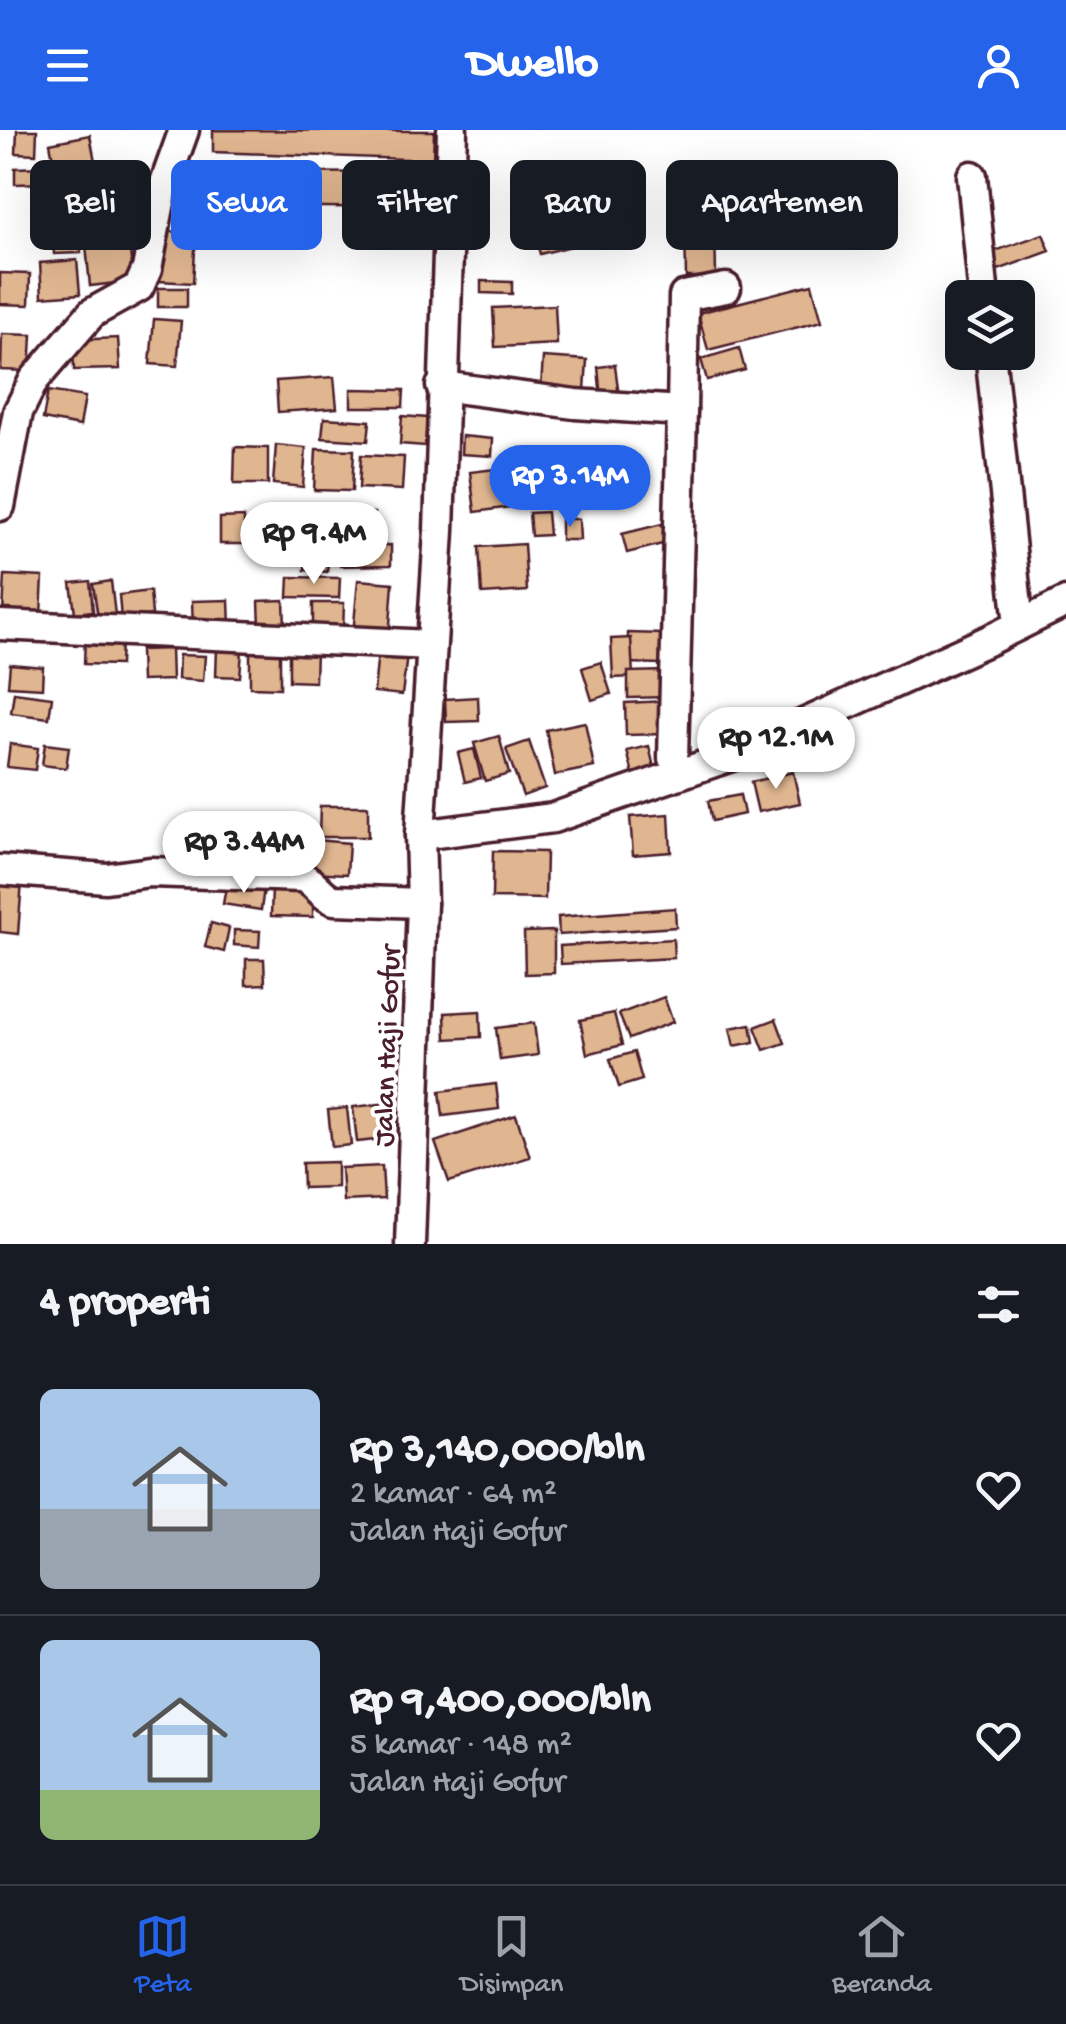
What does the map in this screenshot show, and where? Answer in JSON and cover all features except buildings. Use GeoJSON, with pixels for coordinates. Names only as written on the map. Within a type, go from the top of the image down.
{"type":"FeatureCollection","features":[{"type":"Feature","properties":{"kind":"street"},"geometry":{"type":"LineString","coordinates":[[0,506],[18,412],[34,380],[92,313],[140,287],[162,191],[184,130]]}},
{"type":"Feature","properties":{"kind":"street","name":"Jalan Haji Gofur"},"geometry":{"type":"LineString","coordinates":[[410,1244],[422,903],[420,835],[439,531],[452,130]]}},
{"type":"Feature","properties":{"kind":"street"},"geometry":{"type":"LineString","coordinates":[[972,176],[982,280]]}},
{"type":"Feature","properties":{"kind":"street"},"geometry":{"type":"LineString","coordinates":[[672,758],[684,296],[726,288]]}},
{"type":"Feature","properties":{"kind":"street"},"geometry":{"type":"LineString","coordinates":[[992,370],[1018,625]]}},
{"type":"Feature","properties":{"kind":"street"},"geometry":{"type":"LineString","coordinates":[[442,386],[575,404],[682,411]]}},
{"type":"Feature","properties":{"kind":"street"},"geometry":{"type":"LineString","coordinates":[[420,835],[553,818],[737,754],[1066,602]]}},
{"type":"Feature","properties":{"kind":"street"},"geometry":{"type":"LineString","coordinates":[[0,626],[431,646]]}},
{"type":"Feature","properties":{"kind":"street"},"geometry":{"type":"LineString","coordinates":[[0,870],[106,878],[150,872],[301,878],[312,880],[325,897],[334,900],[422,903]]}}]}
